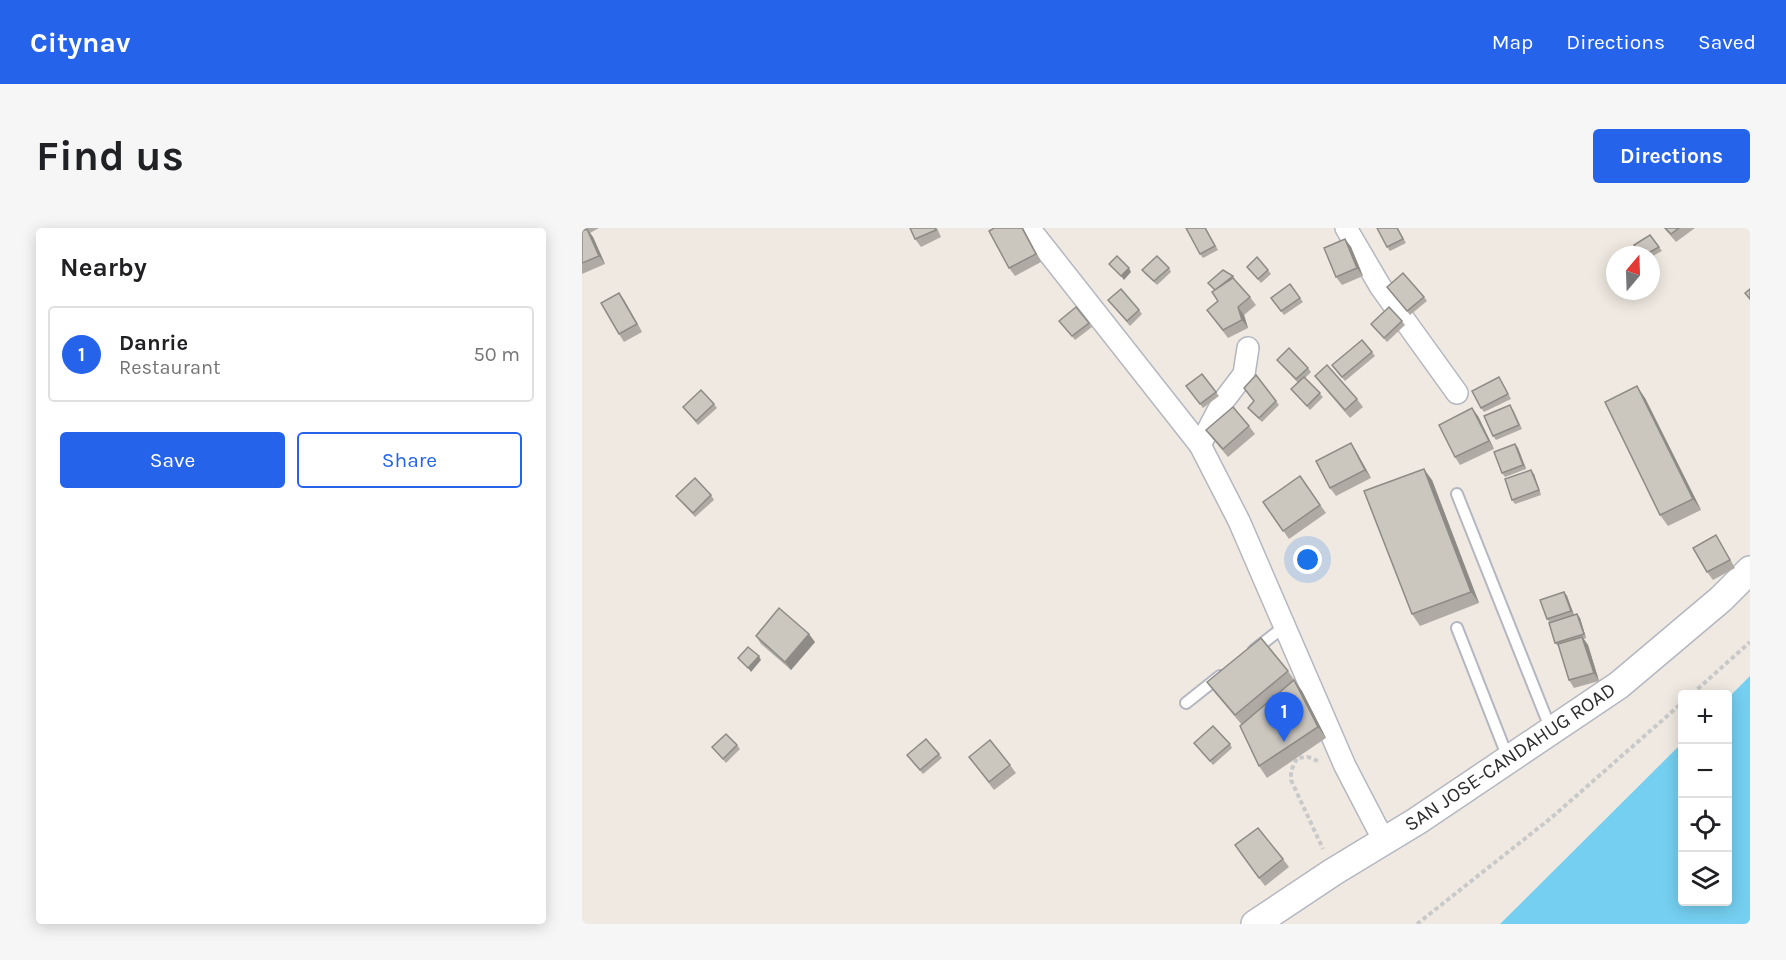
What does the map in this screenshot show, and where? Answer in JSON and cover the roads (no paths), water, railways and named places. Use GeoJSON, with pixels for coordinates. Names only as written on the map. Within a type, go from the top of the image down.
{"type":"FeatureCollection","features":[{"type":"Feature","properties":{"kind":"street"},"geometry":{"type":"LineString","coordinates":[[1029,228],[1200,446],[1239,521],[1345,766],[1384,840]]}},
{"type":"Feature","properties":{"kind":"street"},"geometry":{"type":"LineString","coordinates":[[1346,228],[1380,286],[1457,393]]}},
{"type":"Feature","properties":{"kind":"street"},"geometry":{"type":"LineString","coordinates":[[1200,446],[1222,403],[1244,374],[1248,348]]}},
{"type":"Feature","properties":{"kind":"street","name":"SAN JOSE-CANDAHUG ROAD"},"geometry":{"type":"LineString","coordinates":[[1255,924],[1619,685],[1721,599],[1750,570]]}},
{"type":"Feature","properties":{"kind":"lane"},"geometry":{"type":"LineString","coordinates":[[1457,494],[1551,730]]}},
{"type":"Feature","properties":{"kind":"lane"},"geometry":{"type":"LineString","coordinates":[[1249,654],[1285,626]]}},
{"type":"Feature","properties":{"kind":"lane"},"geometry":{"type":"LineString","coordinates":[[1457,628],[1508,758]]}},
{"type":"Feature","properties":{"kind":"lane"},"geometry":{"type":"LineString","coordinates":[[1186,703],[1231,668]]}},
{"type":"Feature","properties":{"kind":"water"},"geometry":{"type":"Polygon","coordinates":[[[1750,676],[1750,924],[1500,924],[1678,747],[1678,906],[1732,906],[1732,694],[1750,676]]]}},
{"type":"Feature","properties":{"kind":"place","name":"Danrie"},"geometry":{"type":"Point","coordinates":[1284,742]}}]}
